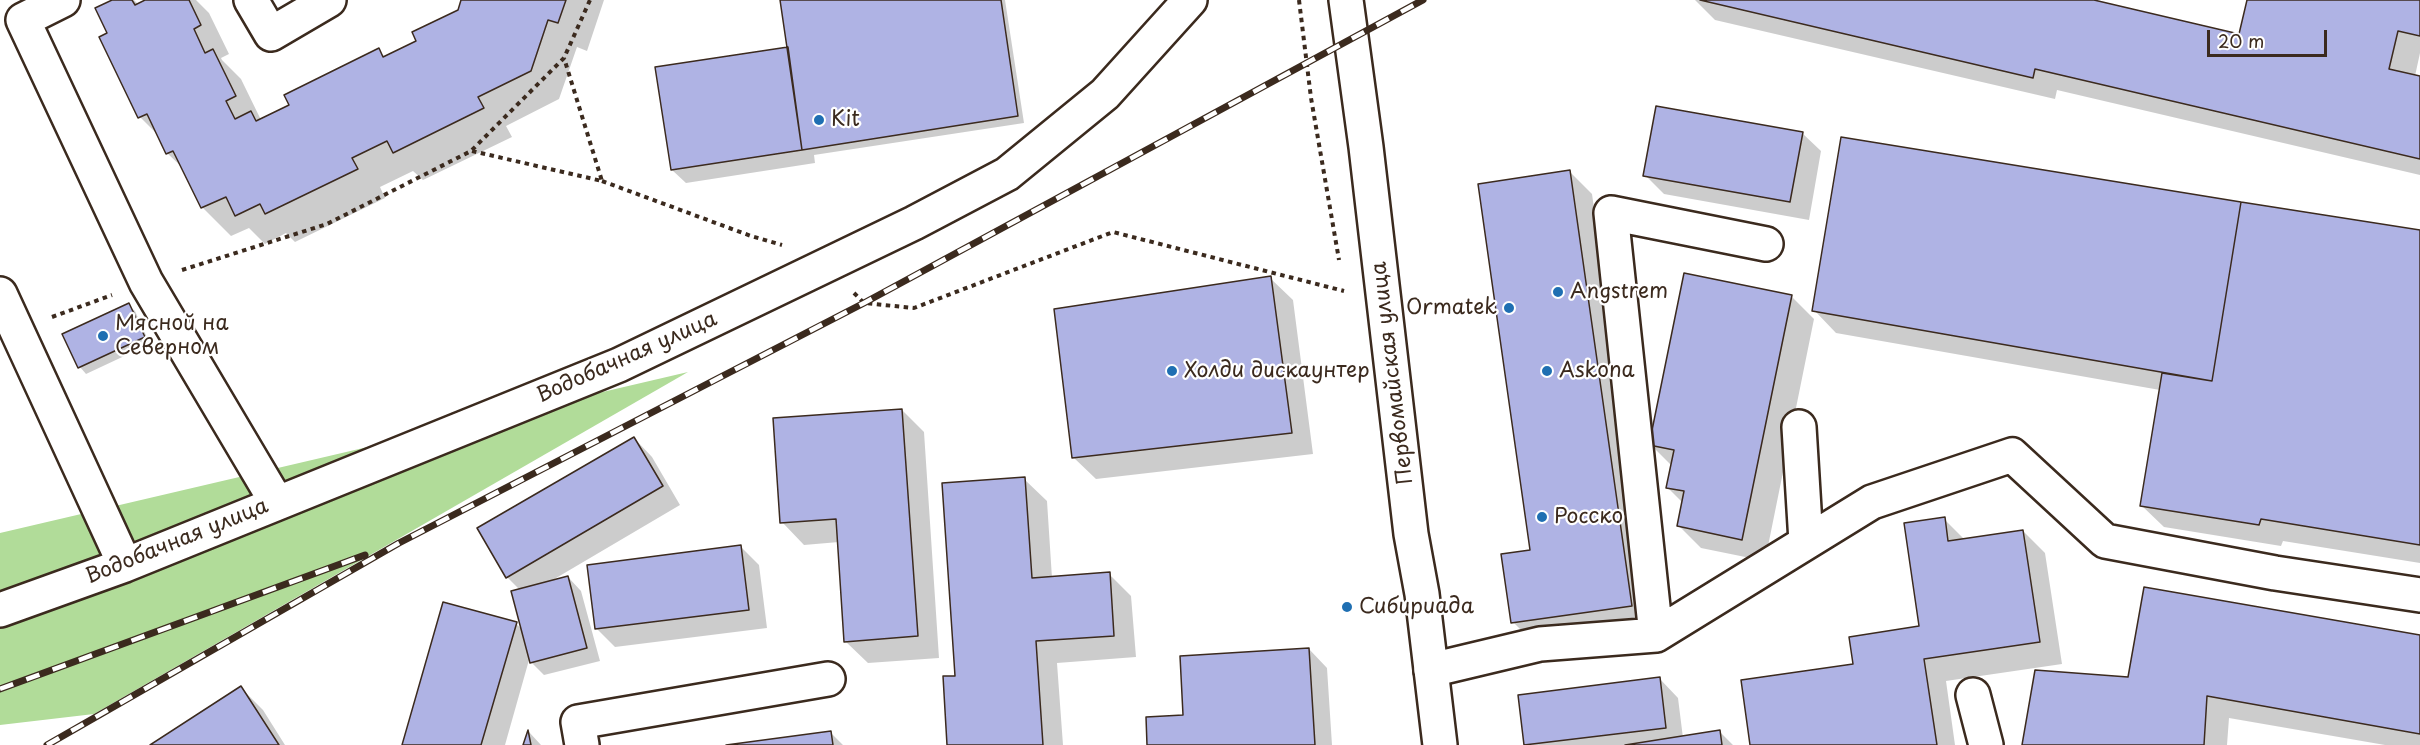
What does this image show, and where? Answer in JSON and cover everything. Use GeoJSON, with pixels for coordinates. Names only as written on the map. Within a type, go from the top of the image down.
{"type":"FeatureCollection","features":[{"type":"Feature","properties":{"kind":"street"},"geometry":{"type":"LineString","coordinates":[[63,0],[23,20],[146,282],[277,503]]}},
{"type":"Feature","properties":{"kind":"street"},"geometry":{"type":"LineString","coordinates":[[251,0],[271,34],[328,0]]}},
{"type":"Feature","properties":{"kind":"street","name":"Водобачная улица"},"geometry":{"type":"LineString","coordinates":[[0,610],[125,565],[620,365],[829,266],[1007,174],[1105,94],[1190,0]]}},
{"type":"Feature","properties":{"kind":"street","name":"Первомайская улица"},"geometry":{"type":"LineString","coordinates":[[1346,0],[1366,147],[1410,522],[1422,594],[1440,745]]}},
{"type":"Feature","properties":{"kind":"street"},"geometry":{"type":"LineString","coordinates":[[1656,634],[1611,213],[1766,244]]}},
{"type":"Feature","properties":{"kind":"street"},"geometry":{"type":"LineString","coordinates":[[0,294],[125,565]]}},
{"type":"Feature","properties":{"kind":"street"},"geometry":{"type":"LineString","coordinates":[[1798,427],[1806,542]]}},
{"type":"Feature","properties":{"kind":"street"},"geometry":{"type":"LineString","coordinates":[[1431,670],[1540,644],[1656,634],[1872,502],[2012,455],[2104,541],[2275,573],[2420,595]]}},
{"type":"Feature","properties":{"kind":"street"},"geometry":{"type":"LineString","coordinates":[[582,745],[578,722],[828,679]]}},
{"type":"Feature","properties":{"kind":"street"},"geometry":{"type":"LineString","coordinates":[[1973,695],[1986,745]]}},
{"type":"Feature","properties":{"kind":"path"},"geometry":{"type":"LineString","coordinates":[[17,331],[146,282],[327,224],[471,151],[564,58],[590,0]]}},
{"type":"Feature","properties":{"kind":"path"},"geometry":{"type":"LineString","coordinates":[[564,58],[602,181]]}},
{"type":"Feature","properties":{"kind":"path"},"geometry":{"type":"LineString","coordinates":[[471,151],[602,181],[751,236],[786,246],[829,266],[864,303],[914,308],[1113,232],[1344,291]]}},
{"type":"Feature","properties":{"kind":"green space"},"geometry":{"type":"Polygon","coordinates":[[[688,372],[94,714],[0,725],[0,533],[688,372]]]}},
{"type":"Feature","properties":{"kind":"building"},"geometry":{"type":"Polygon","coordinates":[[[112,0],[132,0],[135,5],[145,0],[189,0],[201,25],[194,29],[205,53],[213,49],[236,96],[226,101],[235,119],[251,111],[256,121],[289,105],[284,95],[379,48],[383,57],[416,41],[412,32],[458,10],[461,0],[566,0],[558,23],[548,20],[531,71],[478,97],[484,108],[393,153],[387,141],[352,158],[358,169],[265,214],[260,204],[235,216],[226,197],[201,208],[173,151],[166,154],[147,114],[138,118],[99,37],[107,33],[95,8],[112,0]]]}},
{"type":"Feature","properties":{"kind":"building"},"geometry":{"type":"Polygon","coordinates":[[[780,0],[1001,0],[1018,116],[802,150],[780,0]]]}},
{"type":"Feature","properties":{"kind":"building"},"geometry":{"type":"Polygon","coordinates":[[[1700,0],[2094,0],[2239,34],[2247,0],[2420,0],[2420,36],[2398,31],[2389,69],[2420,76],[2420,159],[2035,69],[2033,78],[1700,0]]]}},
{"type":"Feature","properties":{"kind":"building"},"geometry":{"type":"Polygon","coordinates":[[[788,47],[802,150],[671,170],[655,67],[788,47]]]}},
{"type":"Feature","properties":{"kind":"building"},"geometry":{"type":"Polygon","coordinates":[[[1656,106],[1803,132],[1790,202],[1643,176],[1656,106]]]}},
{"type":"Feature","properties":{"kind":"building"},"geometry":{"type":"Polygon","coordinates":[[[1841,137],[2241,202],[2212,381],[1812,311],[1841,137]]]}},
{"type":"Feature","properties":{"kind":"building"},"geometry":{"type":"Polygon","coordinates":[[[1570,170],[1632,606],[1511,623],[1501,554],[1530,550],[1478,184],[1570,170]]]}},
{"type":"Feature","properties":{"kind":"building"},"geometry":{"type":"Polygon","coordinates":[[[2241,202],[2420,230],[2420,545],[2261,519],[2259,525],[2140,506],[2162,373],[2212,381],[2241,202]]]}},
{"type":"Feature","properties":{"kind":"building"},"geometry":{"type":"Polygon","coordinates":[[[1684,273],[1792,295],[1742,540],[1677,526],[1684,491],[1666,488],[1674,450],[1649,445],[1684,273]]]}},
{"type":"Feature","properties":{"kind":"building","name":"Холди дискаунтер"},"geometry":{"type":"Polygon","coordinates":[[[1271,276],[1292,433],[1072,458],[1054,309],[1271,276]]]}},
{"type":"Feature","properties":{"kind":"building","name":"Мясной на Северном"},"geometry":{"type":"Polygon","coordinates":[[[129,303],[145,337],[78,368],[62,334],[129,303]]]}},
{"type":"Feature","properties":{"kind":"building"},"geometry":{"type":"Polygon","coordinates":[[[902,409],[918,636],[844,642],[836,519],[780,523],[773,418],[902,409]]]}},
{"type":"Feature","properties":{"kind":"building"},"geometry":{"type":"Polygon","coordinates":[[[634,437],[663,486],[506,578],[477,528],[634,437]]]}},
{"type":"Feature","properties":{"kind":"building"},"geometry":{"type":"Polygon","coordinates":[[[1025,477],[1032,578],[1110,572],[1114,636],[1036,641],[1043,745],[947,745],[943,676],[955,676],[942,483],[1025,477]]]}},
{"type":"Feature","properties":{"kind":"building"},"geometry":{"type":"Polygon","coordinates":[[[1945,517],[1948,541],[2023,530],[2040,642],[1924,659],[1937,745],[1750,745],[1741,680],[1853,664],[1849,637],[1919,626],[1904,523],[1945,517]]]}},
{"type":"Feature","properties":{"kind":"building"},"geometry":{"type":"Polygon","coordinates":[[[741,545],[749,610],[595,629],[587,565],[741,545]]]}},
{"type":"Feature","properties":{"kind":"building"},"geometry":{"type":"Polygon","coordinates":[[[568,576],[587,648],[530,663],[511,591],[568,576]]]}},
{"type":"Feature","properties":{"kind":"building"},"geometry":{"type":"Polygon","coordinates":[[[2144,587],[2420,635],[2420,734],[2207,696],[2204,745],[2022,745],[2035,670],[2128,677],[2144,587]]]}},
{"type":"Feature","properties":{"kind":"building"},"geometry":{"type":"Polygon","coordinates":[[[443,602],[517,622],[481,745],[402,745],[443,602]]]}},
{"type":"Feature","properties":{"kind":"building"},"geometry":{"type":"Polygon","coordinates":[[[1309,648],[1315,745],[1147,745],[1146,717],[1183,715],[1180,656],[1309,648]]]}},
{"type":"Feature","properties":{"kind":"building"},"geometry":{"type":"Polygon","coordinates":[[[1660,677],[1666,728],[1524,745],[1518,695],[1660,677]]]}},
{"type":"Feature","properties":{"kind":"building"},"geometry":{"type":"Polygon","coordinates":[[[241,686],[279,745],[150,745],[241,686]]]}},
{"type":"Feature","properties":{"kind":"building"},"geometry":{"type":"Polygon","coordinates":[[[528,730],[531,745],[523,745],[528,730]]]}},
{"type":"Feature","properties":{"kind":"building"},"geometry":{"type":"Polygon","coordinates":[[[1720,730],[1722,745],[1625,745],[1720,730]]]}},
{"type":"Feature","properties":{"kind":"building"},"geometry":{"type":"Polygon","coordinates":[[[831,731],[833,745],[726,745],[831,731]]]}},
{"type":"Feature","properties":{"kind":"railway"},"geometry":{"type":"LineString","coordinates":[[47,745],[399,543],[864,303],[1423,0]]}},
{"type":"Feature","properties":{"kind":"railway"},"geometry":{"type":"LineString","coordinates":[[0,689],[365,555]]}},
{"type":"Feature","properties":{"kind":"place","name":"Kit"},"geometry":{"type":"Point","coordinates":[819,120]}},
{"type":"Feature","properties":{"kind":"place","name":"Angstrem"},"geometry":{"type":"Point","coordinates":[1558,292]}},
{"type":"Feature","properties":{"kind":"place","name":"Ormatek"},"geometry":{"type":"Point","coordinates":[1509,308]}},
{"type":"Feature","properties":{"kind":"place","name":"Мясной на Северном"},"geometry":{"type":"Point","coordinates":[103,336]}},
{"type":"Feature","properties":{"kind":"place","name":"Холди дискаунтер"},"geometry":{"type":"Point","coordinates":[1172,371]}},
{"type":"Feature","properties":{"kind":"place","name":"Askona"},"geometry":{"type":"Point","coordinates":[1547,371]}},
{"type":"Feature","properties":{"kind":"place","name":"Росско"},"geometry":{"type":"Point","coordinates":[1542,517]}},
{"type":"Feature","properties":{"kind":"place","name":"Сибириада"},"geometry":{"type":"Point","coordinates":[1347,607]}}]}
